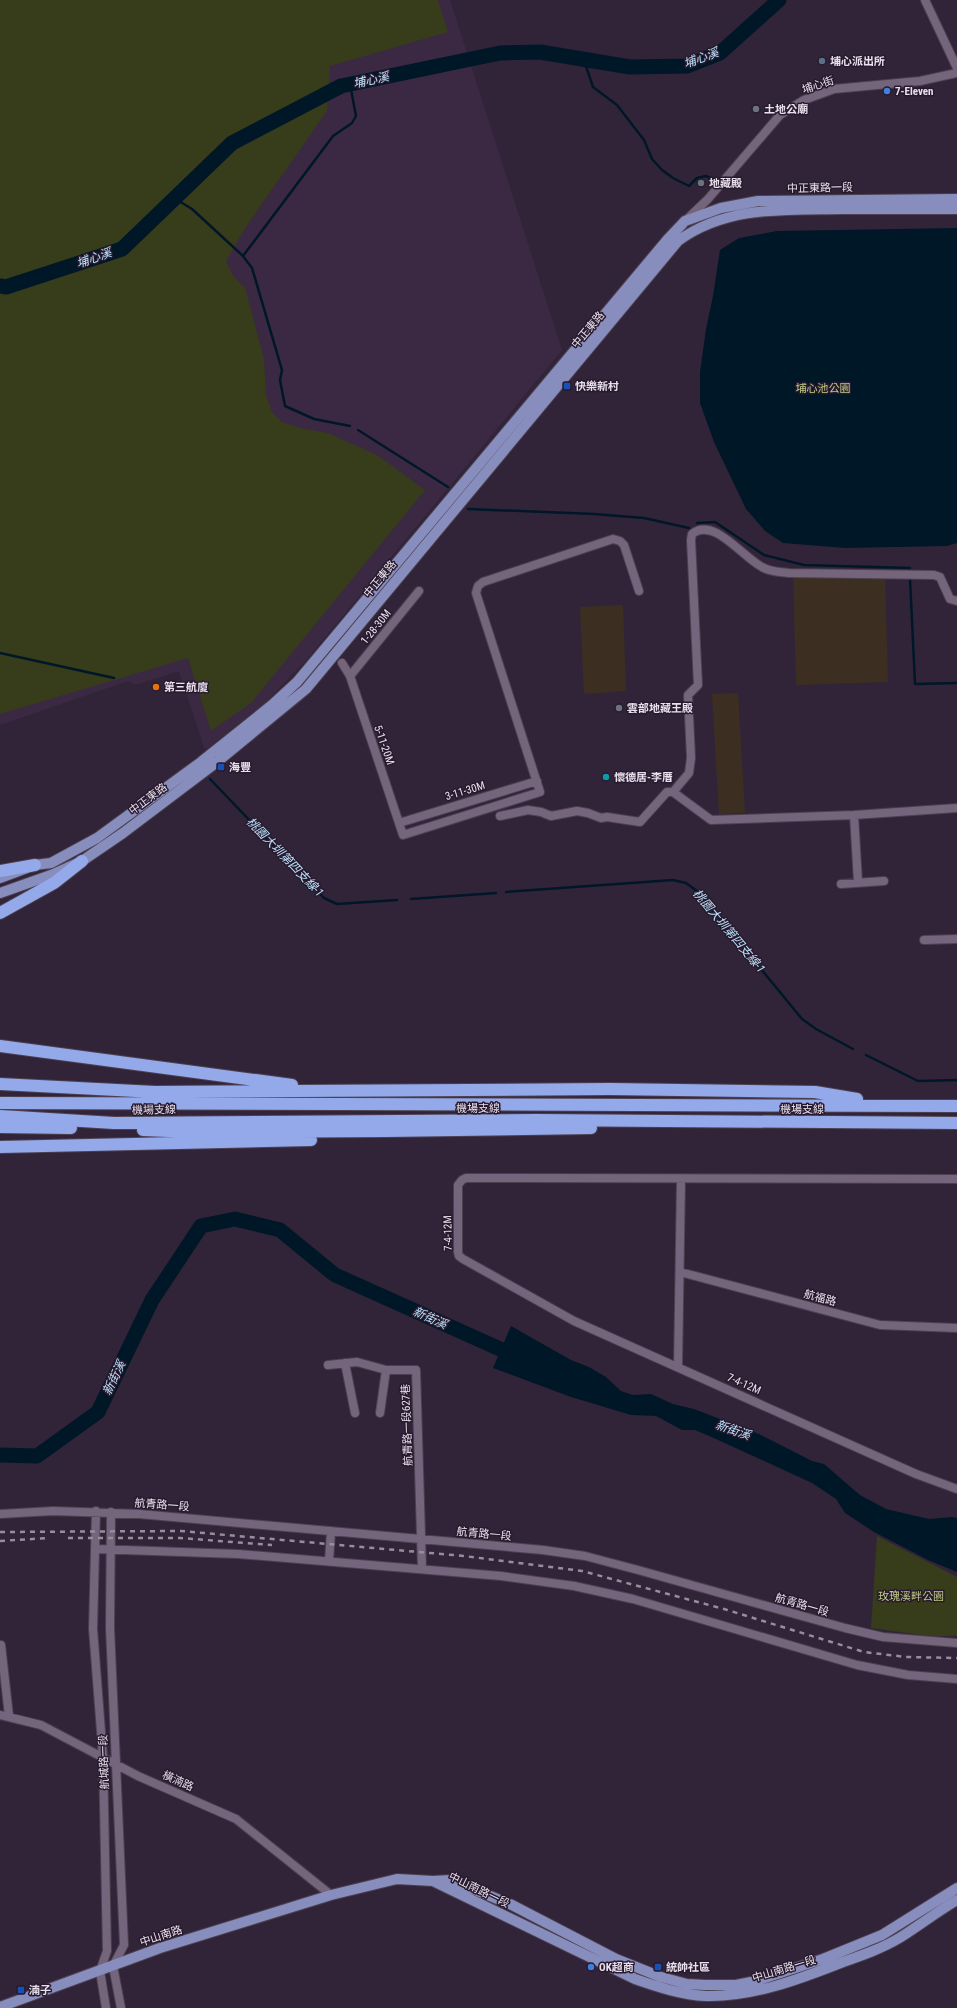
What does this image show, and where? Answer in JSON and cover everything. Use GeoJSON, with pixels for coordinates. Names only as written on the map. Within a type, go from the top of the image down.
{"type":"FeatureCollection","features":[{"type":"Feature","properties":{"kind":"highway"},"geometry":{"type":"LineString","coordinates":[[0,913],[54,883],[82,861]]}},
{"type":"Feature","properties":{"kind":"highway"},"geometry":{"type":"LineString","coordinates":[[0,871],[35,865]]}},
{"type":"Feature","properties":{"kind":"highway"},"geometry":{"type":"LineString","coordinates":[[0,1046],[107,1059],[297,1086],[316,1091]]}},
{"type":"Feature","properties":{"kind":"highway"},"geometry":{"type":"LineString","coordinates":[[0,1077],[33,1080],[66,1087]]}},
{"type":"Feature","properties":{"kind":"highway"},"geometry":{"type":"LineString","coordinates":[[0,1084],[156,1092],[610,1089],[815,1092],[894,1105]]}},
{"type":"Feature","properties":{"kind":"highway","name":"機場支線"},"geometry":{"type":"LineString","coordinates":[[0,1103],[957,1106]]}},
{"type":"Feature","properties":{"kind":"highway","name":"機場支線"},"geometry":{"type":"LineString","coordinates":[[0,1116],[114,1123],[633,1121],[957,1123]]}},
{"type":"Feature","properties":{"kind":"highway"},"geometry":{"type":"LineString","coordinates":[[0,1127],[194,1132],[540,1130],[588,1129],[633,1121]]}},
{"type":"Feature","properties":{"kind":"highway"},"geometry":{"type":"LineString","coordinates":[[5,1147],[473,1136],[540,1130]]}},
{"type":"Feature","properties":{"kind":"main road","name":"中正東路一段"},"geometry":{"type":"LineString","coordinates":[[685,221],[721,208],[758,201],[957,199]]}},
{"type":"Feature","properties":{"kind":"main road","name":"中正東路一段"},"geometry":{"type":"LineString","coordinates":[[724,218],[768,210],[957,208]]}},
{"type":"Feature","properties":{"kind":"main road","name":"中正東路"},"geometry":{"type":"LineString","coordinates":[[0,893],[51,875],[82,861],[123,833],[208,769],[306,689],[678,241],[693,230],[724,218]]}},
{"type":"Feature","properties":{"kind":"main road","name":"中正東路"},"geometry":{"type":"LineString","coordinates":[[0,878],[35,865],[51,863],[97,838],[201,762],[272,705],[297,682],[662,246],[685,221]]}},
{"type":"Feature","properties":{"kind":"main road","name":"中山南路一段"},"geometry":{"type":"LineString","coordinates":[[331,1894],[397,1879],[433,1881],[451,1880],[518,1909],[616,1959],[642,1970],[688,1984],[736,1985],[756,1981],[823,1959],[882,1935],[957,1888]]}},
{"type":"Feature","properties":{"kind":"main road","name":"中山南路一段"},"geometry":{"type":"LineString","coordinates":[[433,1881],[635,1979],[670,1990],[705,1996],[744,1993],[765,1989],[822,1971],[875,1950],[900,1937],[957,1900]]}},
{"type":"Feature","properties":{"kind":"main road","name":"中山南路"},"geometry":{"type":"LineString","coordinates":[[0,2007],[160,1948],[299,1906],[331,1894]]}},
{"type":"Feature","properties":{"kind":"street"},"geometry":{"type":"LineString","coordinates":[[925,0],[957,68]]}},
{"type":"Feature","properties":{"kind":"street","name":"埔心街"},"geometry":{"type":"LineString","coordinates":[[678,241],[685,221],[708,199],[780,114],[804,100],[834,89],[920,81],[957,73]]}},
{"type":"Feature","properties":{"kind":"street"},"geometry":{"type":"LineString","coordinates":[[673,792],[689,773],[691,758],[688,694],[698,685],[691,540],[692,534],[697,530],[710,530],[724,538],[760,567],[768,570],[789,573],[934,575],[940,577],[950,599],[957,601]]}},
{"type":"Feature","properties":{"kind":"street"},"geometry":{"type":"LineString","coordinates":[[537,781],[476,593],[478,586],[483,582],[613,539],[620,541],[624,545],[639,591]]}},
{"type":"Feature","properties":{"kind":"street","name":"1-28-30M"},"geometry":{"type":"LineString","coordinates":[[350,676],[419,592]]}},
{"type":"Feature","properties":{"kind":"street","name":"5-11-20M"},"geometry":{"type":"LineString","coordinates":[[342,663],[350,676],[403,835],[540,792],[537,781]]}},
{"type":"Feature","properties":{"kind":"street","name":"3-11-30M"},"geometry":{"type":"LineString","coordinates":[[399,823],[537,781]]}},
{"type":"Feature","properties":{"kind":"street"},"geometry":{"type":"LineString","coordinates":[[500,816],[528,810],[541,812],[551,816],[577,811],[601,818],[606,817],[640,822],[667,792],[673,792],[710,820],[854,815],[957,808]]}},
{"type":"Feature","properties":{"kind":"street"},"geometry":{"type":"LineString","coordinates":[[854,815],[858,882]]}},
{"type":"Feature","properties":{"kind":"street"},"geometry":{"type":"LineString","coordinates":[[840,884],[884,881]]}},
{"type":"Feature","properties":{"kind":"street"},"geometry":{"type":"LineString","coordinates":[[924,940],[957,940]]}},
{"type":"Feature","properties":{"kind":"street","name":"7-4-12M"},"geometry":{"type":"LineString","coordinates":[[957,1179],[466,1178],[458,1185],[459,1256],[574,1321],[916,1474],[957,1489]]}},
{"type":"Feature","properties":{"kind":"street"},"geometry":{"type":"LineString","coordinates":[[678,1367],[681,1179]]}},
{"type":"Feature","properties":{"kind":"street","name":"航福路"},"geometry":{"type":"LineString","coordinates":[[680,1272],[880,1325],[957,1328]]}},
{"type":"Feature","properties":{"kind":"street","name":"航青路一段627巷"},"geometry":{"type":"LineString","coordinates":[[328,1365],[357,1362],[386,1370],[416,1370],[422,1569]]}},
{"type":"Feature","properties":{"kind":"street"},"geometry":{"type":"LineString","coordinates":[[345,1363],[355,1413]]}},
{"type":"Feature","properties":{"kind":"street"},"geometry":{"type":"LineString","coordinates":[[380,1413],[386,1370]]}},
{"type":"Feature","properties":{"kind":"street","name":"航青路一段"},"geometry":{"type":"LineString","coordinates":[[0,1514],[53,1511],[96,1511],[543,1550],[585,1556],[845,1628],[883,1637],[957,1644]]}},
{"type":"Feature","properties":{"kind":"street","name":"航城路一段"},"geometry":{"type":"LineString","coordinates":[[96,1511],[93,1629],[103,1757],[107,1951],[100,1971],[106,2008]]}},
{"type":"Feature","properties":{"kind":"street","name":"航城路一段"},"geometry":{"type":"LineString","coordinates":[[111,1512],[110,1628],[124,1945],[113,1966]]}},
{"type":"Feature","properties":{"kind":"street"},"geometry":{"type":"LineString","coordinates":[[329,1561],[331,1531]]}},
{"type":"Feature","properties":{"kind":"street"},"geometry":{"type":"LineString","coordinates":[[96,1549],[238,1554],[329,1561],[501,1576],[594,1590],[633,1599],[857,1665],[908,1675],[957,1679]]}},
{"type":"Feature","properties":{"kind":"street"},"geometry":{"type":"LineString","coordinates":[[1,1645],[10,1716]]}},
{"type":"Feature","properties":{"kind":"street","name":"橫湳路"},"geometry":{"type":"LineString","coordinates":[[0,1715],[10,1716],[41,1725],[115,1764],[167,1789],[236,1819],[331,1894]]}},
{"type":"Feature","properties":{"kind":"street"},"geometry":{"type":"LineString","coordinates":[[113,1966],[121,2008]]}},
{"type":"Feature","properties":{"kind":"shaded area"},"geometry":{"type":"Polygon","coordinates":[[[0,0],[450,0],[562,350],[308,658],[265,703],[205,750],[179,671],[135,685],[128,681],[0,725],[0,0]]]}},
{"type":"Feature","properties":{"kind":"shaded area"},"geometry":{"type":"Polygon","coordinates":[[[793,575],[885,576],[888,682],[796,685],[793,575]]]}},
{"type":"Feature","properties":{"kind":"shaded area"},"geometry":{"type":"Polygon","coordinates":[[[623,605],[626,691],[584,694],[580,607],[623,605]]]}},
{"type":"Feature","properties":{"kind":"shaded area"},"geometry":{"type":"Polygon","coordinates":[[[738,693],[745,813],[719,814],[712,694],[738,693]]]}},
{"type":"Feature","properties":{"kind":"green space"},"geometry":{"type":"Polygon","coordinates":[[[0,0],[438,0],[448,32],[330,66],[327,111],[247,225],[226,261],[233,276],[245,288],[264,359],[266,395],[272,412],[282,422],[300,428],[328,433],[377,455],[425,490],[251,703],[211,731],[188,658],[0,714],[0,0]]]}},
{"type":"Feature","properties":{"kind":"green space","name":"玫瑰溪畔公園"},"geometry":{"type":"Polygon","coordinates":[[[877,1536],[957,1577],[957,1636],[929,1636],[871,1628],[877,1536]]]}},
{"type":"Feature","properties":{"kind":"water","name":"埔心池公園"},"geometry":{"type":"Polygon","coordinates":[[[957,228],[957,543],[947,546],[845,548],[783,543],[765,531],[746,509],[714,442],[700,403],[700,372],[720,250],[739,238],[777,231],[957,228]]]}},
{"type":"Feature","properties":{"kind":"water"},"geometry":{"type":"Polygon","coordinates":[[[511,1326],[571,1360],[589,1367],[606,1377],[621,1391],[633,1395],[651,1394],[673,1404],[694,1409],[759,1434],[812,1461],[824,1464],[860,1495],[886,1509],[929,1519],[957,1518],[957,1572],[928,1560],[874,1532],[845,1513],[836,1499],[812,1483],[716,1439],[695,1430],[682,1430],[656,1416],[631,1415],[571,1397],[493,1368],[511,1326]]]}},
{"type":"Feature","properties":{"kind":"waterway","name":"埔心溪"},"geometry":{"type":"LineString","coordinates":[[0,286],[6,287],[122,249],[232,143],[341,86],[500,53],[540,52],[630,67],[687,66],[720,53],[779,0]]}},
{"type":"Feature","properties":{"kind":"waterway"},"geometry":{"type":"LineString","coordinates":[[584,60],[593,87],[617,105],[644,140],[652,159],[662,170],[673,178],[689,186],[697,178],[706,176],[715,180]]}},
{"type":"Feature","properties":{"kind":"waterway"},"geometry":{"type":"LineString","coordinates":[[243,256],[333,136],[352,123],[356,116],[350,84]]}},
{"type":"Feature","properties":{"kind":"waterway"},"geometry":{"type":"LineString","coordinates":[[174,198],[192,209],[243,256],[252,268],[282,370],[280,380],[285,406],[314,419],[350,426]]}},
{"type":"Feature","properties":{"kind":"waterway"},"geometry":{"type":"LineString","coordinates":[[358,430],[448,487]]}},
{"type":"Feature","properties":{"kind":"waterway"},"geometry":{"type":"LineString","coordinates":[[468,509],[594,514],[644,518],[689,528]]}},
{"type":"Feature","properties":{"kind":"waterway"},"geometry":{"type":"LineString","coordinates":[[697,523],[715,522],[764,555],[804,565],[910,568]]}},
{"type":"Feature","properties":{"kind":"waterway"},"geometry":{"type":"LineString","coordinates":[[910,579],[915,684],[957,683]]}},
{"type":"Feature","properties":{"kind":"waterway","name":"桃園大圳第四支線-1"},"geometry":{"type":"LineString","coordinates":[[0,653],[114,678]]}},
{"type":"Feature","properties":{"kind":"waterway","name":"桃園大圳第四支線-1"},"geometry":{"type":"LineString","coordinates":[[210,779],[324,898],[337,904],[397,900]]}},
{"type":"Feature","properties":{"kind":"waterway","name":"桃園大圳第四支線-1"},"geometry":{"type":"LineString","coordinates":[[506,892],[673,880],[686,883],[697,891],[802,1019],[816,1029],[853,1049]]}},
{"type":"Feature","properties":{"kind":"waterway","name":"桃園大圳第四支線-1"},"geometry":{"type":"LineString","coordinates":[[411,899],[496,893]]}},
{"type":"Feature","properties":{"kind":"waterway","name":"桃園大圳第四支線-1"},"geometry":{"type":"LineString","coordinates":[[866,1055],[918,1081],[957,1080]]}},
{"type":"Feature","properties":{"kind":"waterway","name":"新街溪"},"geometry":{"type":"LineString","coordinates":[[0,1455],[37,1456],[98,1412],[152,1300],[201,1226],[235,1219],[280,1230],[335,1275],[520,1358]]}},
{"type":"Feature","properties":{"kind":"railway"},"geometry":{"type":"LineString","coordinates":[[0,1532],[181,1531],[464,1556],[582,1571],[724,1609],[864,1652],[906,1657],[957,1658]]}},
{"type":"Feature","properties":{"kind":"railway"},"geometry":{"type":"LineString","coordinates":[[0,1541],[48,1538]]}},
{"type":"Feature","properties":{"kind":"railway"},"geometry":{"type":"LineString","coordinates":[[68,1538],[180,1538],[272,1545]]}},
{"type":"Feature","properties":{"kind":"place","name":"埔心派出所"},"geometry":{"type":"Point","coordinates":[822,61]}},
{"type":"Feature","properties":{"kind":"place","name":"7-Eleven"},"geometry":{"type":"Point","coordinates":[887,91]}},
{"type":"Feature","properties":{"kind":"place","name":"土地公廟"},"geometry":{"type":"Point","coordinates":[756,109]}},
{"type":"Feature","properties":{"kind":"place","name":"地藏殿"},"geometry":{"type":"Point","coordinates":[701,183]}},
{"type":"Feature","properties":{"kind":"place","name":"快樂新村"},"geometry":{"type":"Point","coordinates":[567,386]}},
{"type":"Feature","properties":{"kind":"place","name":"第三航廈"},"geometry":{"type":"Point","coordinates":[156,687]}},
{"type":"Feature","properties":{"kind":"place","name":"雲部地藏王殿"},"geometry":{"type":"Point","coordinates":[619,708]}},
{"type":"Feature","properties":{"kind":"place","name":"海豐"},"geometry":{"type":"Point","coordinates":[221,767]}},
{"type":"Feature","properties":{"kind":"place","name":"懷德居-李厝"},"geometry":{"type":"Point","coordinates":[606,777]}},
{"type":"Feature","properties":{"kind":"place","name":"OK超商"},"geometry":{"type":"Point","coordinates":[591,1967]}},
{"type":"Feature","properties":{"kind":"place","name":"統帥社區"},"geometry":{"type":"Point","coordinates":[658,1967]}},
{"type":"Feature","properties":{"kind":"place","name":"湳子"},"geometry":{"type":"Point","coordinates":[21,1990]}}]}
